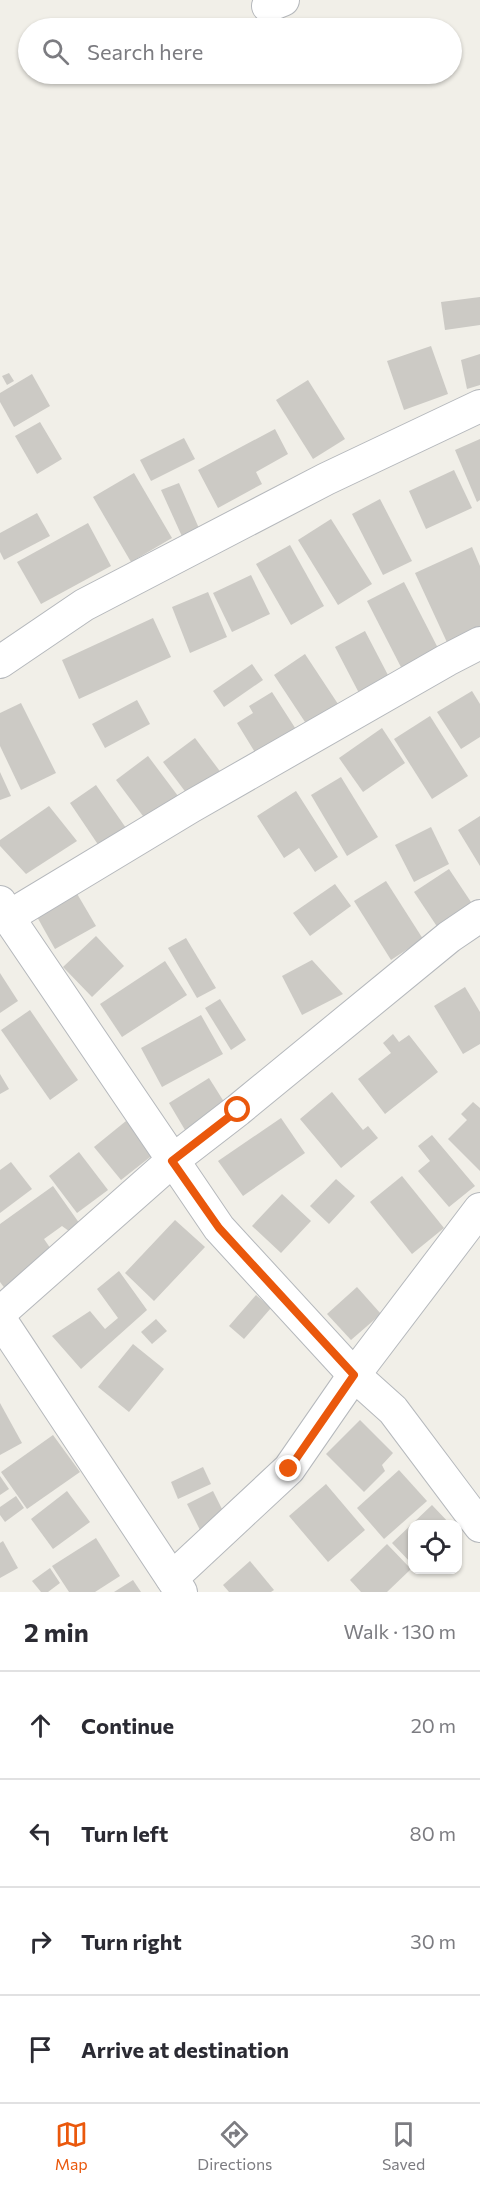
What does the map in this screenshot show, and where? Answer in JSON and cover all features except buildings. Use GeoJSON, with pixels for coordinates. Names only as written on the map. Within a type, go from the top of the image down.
{"type":"FeatureCollection","features":[{"type":"Feature","properties":{"kind":"street"},"geometry":{"type":"LineString","coordinates":[[0,662],[84,605],[326,479],[480,406]]}},
{"type":"Feature","properties":{"kind":"street"},"geometry":{"type":"LineString","coordinates":[[480,643],[4,910],[219,1228],[354,1375],[393,1410],[480,1526]]}},
{"type":"Feature","properties":{"kind":"street"},"geometry":{"type":"LineString","coordinates":[[0,1312],[172,1161],[238,1110],[449,937],[480,916]]}},
{"type":"Feature","properties":{"kind":"street"},"geometry":{"type":"LineString","coordinates":[[0,1319],[176,1585],[289,1469],[354,1375],[480,1209]]}},
{"type":"Feature","properties":{"kind":"route"},"geometry":{"type":"LineString","coordinates":[[238,1110],[172,1161],[219,1228],[354,1375],[289,1469]]}}]}
